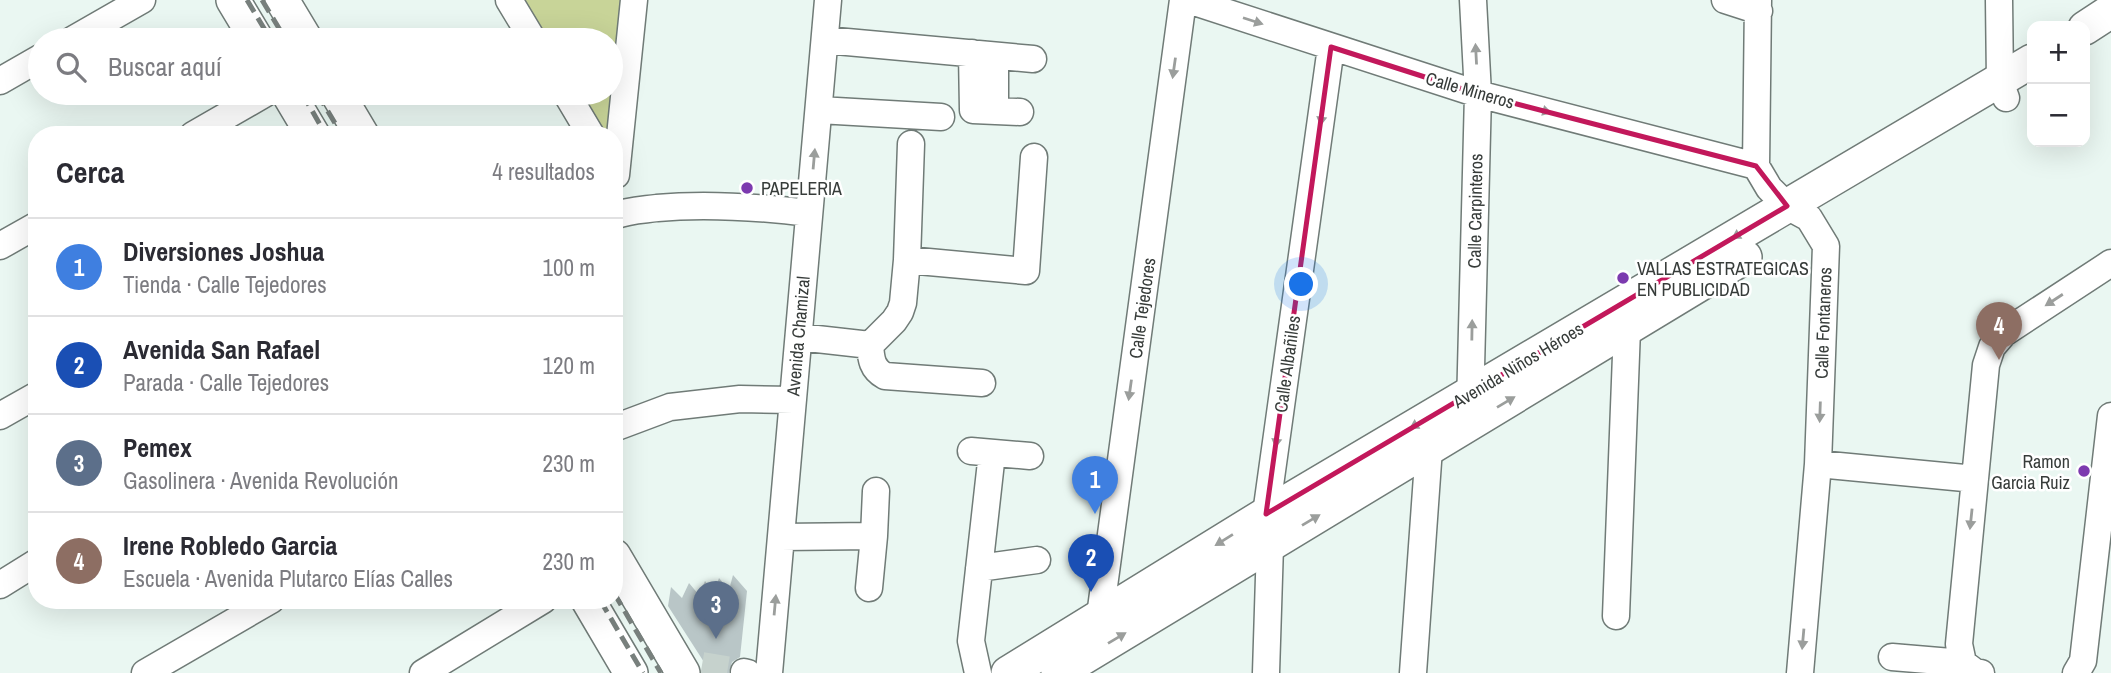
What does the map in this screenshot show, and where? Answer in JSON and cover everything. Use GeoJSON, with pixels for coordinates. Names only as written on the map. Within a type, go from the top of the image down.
{"type":"FeatureCollection","features":[{"type":"Feature","properties":{"kind":"main road"},"geometry":{"type":"LineString","coordinates":[[233,0],[250,28]]}},
{"type":"Feature","properties":{"kind":"main road"},"geometry":{"type":"LineString","coordinates":[[282,0],[299,28]]}},
{"type":"Feature","properties":{"kind":"main road"},"geometry":{"type":"LineString","coordinates":[[2090,25],[2111,11]]}},
{"type":"Feature","properties":{"kind":"main road"},"geometry":{"type":"LineString","coordinates":[[2090,48],[2111,35]]}},
{"type":"Feature","properties":{"kind":"main road","name":"Avenida Niños Héroes"},"geometry":{"type":"LineString","coordinates":[[1058,673],[1268,529],[1798,212],[2013,87],[2027,68]]}},
{"type":"Feature","properties":{"kind":"main road"},"geometry":{"type":"LineString","coordinates":[[295,105],[308,126]]}},
{"type":"Feature","properties":{"kind":"main road"},"geometry":{"type":"LineString","coordinates":[[344,105],[357,126]]}},
{"type":"Feature","properties":{"kind":"main road","name":"Avenida Niños Héroes"},"geometry":{"type":"LineString","coordinates":[[1007,673],[1100,616],[1429,448],[1470,408],[1627,329],[1798,212]]}},
{"type":"Feature","properties":{"kind":"main road"},"geometry":{"type":"LineString","coordinates":[[623,570],[689,669]]}},
{"type":"Feature","properties":{"kind":"main road"},"geometry":{"type":"LineString","coordinates":[[593,609],[631,673]]}},
{"type":"Feature","properties":{"kind":"street"},"geometry":{"type":"LineString","coordinates":[[93,28],[142,0]]}},
{"type":"Feature","properties":{"kind":"street"},"geometry":{"type":"LineString","coordinates":[[509,0],[526,28]]}},
{"type":"Feature","properties":{"kind":"street"},"geometry":{"type":"LineString","coordinates":[[623,101],[634,0]]}},
{"type":"Feature","properties":{"kind":"street","name":"Avenida Chamizal"},"geometry":{"type":"LineString","coordinates":[[754,673],[781,537],[828,0]]}},
{"type":"Feature","properties":{"kind":"street","name":"Calle Mineros"},"geometry":{"type":"LineString","coordinates":[[1186,0],[1478,93],[1756,166]]}},
{"type":"Feature","properties":{"kind":"street","name":"Calle Tejedores"},"geometry":{"type":"LineString","coordinates":[[1100,616],[1186,0]]}},
{"type":"Feature","properties":{"kind":"street","name":"Calle Carpinteros"},"geometry":{"type":"LineString","coordinates":[[1470,408],[1478,93],[1473,0]]}},
{"type":"Feature","properties":{"kind":"street"},"geometry":{"type":"LineString","coordinates":[[1725,0],[1759,6],[1756,166]]}},
{"type":"Feature","properties":{"kind":"street"},"geometry":{"type":"LineString","coordinates":[[1999,0],[2013,87]]}},
{"type":"Feature","properties":{"kind":"street"},"geometry":{"type":"LineString","coordinates":[[825,40],[1033,59]]}},
{"type":"Feature","properties":{"kind":"street","name":"Calle Albañiles"},"geometry":{"type":"LineString","coordinates":[[1266,673],[1268,529],[1331,47]]}},
{"type":"Feature","properties":{"kind":"street"},"geometry":{"type":"LineString","coordinates":[[984,54],[973,110],[1008,111]]}},
{"type":"Feature","properties":{"kind":"street"},"geometry":{"type":"LineString","coordinates":[[0,81],[28,65]]}},
{"type":"Feature","properties":{"kind":"street"},"geometry":{"type":"LineString","coordinates":[[209,126],[246,105]]}},
{"type":"Feature","properties":{"kind":"street"},"geometry":{"type":"LineString","coordinates":[[573,105],[586,126]]}},
{"type":"Feature","properties":{"kind":"street"},"geometry":{"type":"LineString","coordinates":[[620,126],[623,105]]}},
{"type":"Feature","properties":{"kind":"street"},"geometry":{"type":"LineString","coordinates":[[819,110],[941,117]]}},
{"type":"Feature","properties":{"kind":"street"},"geometry":{"type":"LineString","coordinates":[[870,345],[900,312],[903,303],[911,144]]}},
{"type":"Feature","properties":{"kind":"street"},"geometry":{"type":"LineString","coordinates":[[907,260],[1026,271],[1034,157]]}},
{"type":"Feature","properties":{"kind":"street","name":"Calle Fontaneros"},"geometry":{"type":"LineString","coordinates":[[1756,166],[1769,188],[1798,212],[1826,246],[1818,464],[1800,673]]}},
{"type":"Feature","properties":{"kind":"street"},"geometry":{"type":"LineString","coordinates":[[623,214],[673,207],[749,206],[809,213]]}},
{"type":"Feature","properties":{"kind":"street"},"geometry":{"type":"LineString","coordinates":[[0,246],[28,230]]}},
{"type":"Feature","properties":{"kind":"street"},"geometry":{"type":"LineString","coordinates":[[1972,668],[1959,644],[1986,365],[1992,347],[2004,333],[2111,263]]}},
{"type":"Feature","properties":{"kind":"street"},"geometry":{"type":"LineString","coordinates":[[1616,616],[1627,329]]}},
{"type":"Feature","properties":{"kind":"street"},"geometry":{"type":"LineString","coordinates":[[799,337],[870,345]]}},
{"type":"Feature","properties":{"kind":"street"},"geometry":{"type":"LineString","coordinates":[[870,345],[874,367],[885,376],[982,383]]}},
{"type":"Feature","properties":{"kind":"street"},"geometry":{"type":"LineString","coordinates":[[623,425],[670,407],[740,399],[793,400]]}},
{"type":"Feature","properties":{"kind":"street"},"geometry":{"type":"LineString","coordinates":[[0,416],[28,400]]}},
{"type":"Feature","properties":{"kind":"street"},"geometry":{"type":"LineString","coordinates":[[2076,673],[2083,661],[2106,497],[2111,416]]}},
{"type":"Feature","properties":{"kind":"street"},"geometry":{"type":"LineString","coordinates":[[1413,673],[1429,448]]}},
{"type":"Feature","properties":{"kind":"street"},"geometry":{"type":"LineString","coordinates":[[978,673],[971,641],[979,568],[982,452],[1030,456]]}},
{"type":"Feature","properties":{"kind":"street"},"geometry":{"type":"LineString","coordinates":[[1818,464],[1975,480]]}},
{"type":"Feature","properties":{"kind":"street"},"geometry":{"type":"LineString","coordinates":[[869,588],[876,491]]}},
{"type":"Feature","properties":{"kind":"street"},"geometry":{"type":"LineString","coordinates":[[781,537],[874,536]]}},
{"type":"Feature","properties":{"kind":"street"},"geometry":{"type":"LineString","coordinates":[[979,568],[1037,560]]}},
{"type":"Feature","properties":{"kind":"street"},"geometry":{"type":"LineString","coordinates":[[0,585],[28,568]]}},
{"type":"Feature","properties":{"kind":"street"},"geometry":{"type":"LineString","coordinates":[[145,673],[255,609]]}},
{"type":"Feature","properties":{"kind":"street"},"geometry":{"type":"LineString","coordinates":[[423,673],[528,609]]}},
{"type":"Feature","properties":{"kind":"street"},"geometry":{"type":"LineString","coordinates":[[1892,657],[1972,668]]}},
{"type":"Feature","properties":{"kind":"highlighted area"},"geometry":{"type":"Polygon","coordinates":[[[1331,47],[1478,94],[1756,166],[1787,206],[1266,514],[1331,47]]]}},
{"type":"Feature","properties":{"kind":"green space"},"geometry":{"type":"Polygon","coordinates":[[[513,0],[632,0],[623,68],[623,28],[529,28],[513,0]]]}},
{"type":"Feature","properties":{"kind":"green space"},"geometry":{"type":"Polygon","coordinates":[[[574,105],[618,105],[615,126],[587,126],[574,105]]]}},
{"type":"Feature","properties":{"kind":"building"},"geometry":{"type":"Polygon","coordinates":[[[733,575],[747,591],[740,657],[732,662],[729,673],[711,673],[668,606],[671,587],[682,598],[689,583],[699,595],[705,581],[714,592],[719,578],[729,590],[733,575]]]}},
{"type":"Feature","properties":{"kind":"tunnel"},"geometry":{"type":"LineString","coordinates":[[702,665],[744,672]]}},
{"type":"Feature","properties":{"kind":"railway"},"geometry":{"type":"LineString","coordinates":[[247,0],[264,28]]}},
{"type":"Feature","properties":{"kind":"railway"},"geometry":{"type":"LineString","coordinates":[[262,0],[279,28]]}},
{"type":"Feature","properties":{"kind":"railway"},"geometry":{"type":"LineString","coordinates":[[309,105],[321,126]]}},
{"type":"Feature","properties":{"kind":"railway"},"geometry":{"type":"LineString","coordinates":[[324,105],[337,126]]}},
{"type":"Feature","properties":{"kind":"railway"},"geometry":{"type":"LineString","coordinates":[[623,608],[661,673]]}},
{"type":"Feature","properties":{"kind":"railway"},"geometry":{"type":"LineString","coordinates":[[605,609],[643,673]]}},
{"type":"Feature","properties":{"kind":"place","name":"PAPELERIA"},"geometry":{"type":"Point","coordinates":[747,188]}},
{"type":"Feature","properties":{"kind":"place","name":"VALLAS ESTRATEGICAS EN PUBLICIDAD"},"geometry":{"type":"Point","coordinates":[1623,278]}},
{"type":"Feature","properties":{"kind":"place","name":"Irene Robledo Garcia"},"geometry":{"type":"Point","coordinates":[1999,360]}},
{"type":"Feature","properties":{"kind":"place","name":"Ramon Garcia Ruiz"},"geometry":{"type":"Point","coordinates":[2084,471]}},
{"type":"Feature","properties":{"kind":"place","name":"Diversiones Joshua"},"geometry":{"type":"Point","coordinates":[1095,514]}},
{"type":"Feature","properties":{"kind":"place","name":"Avenida San Rafael"},"geometry":{"type":"Point","coordinates":[1091,592]}},
{"type":"Feature","properties":{"kind":"place","name":"Pemex"},"geometry":{"type":"Point","coordinates":[716,639]}}]}
